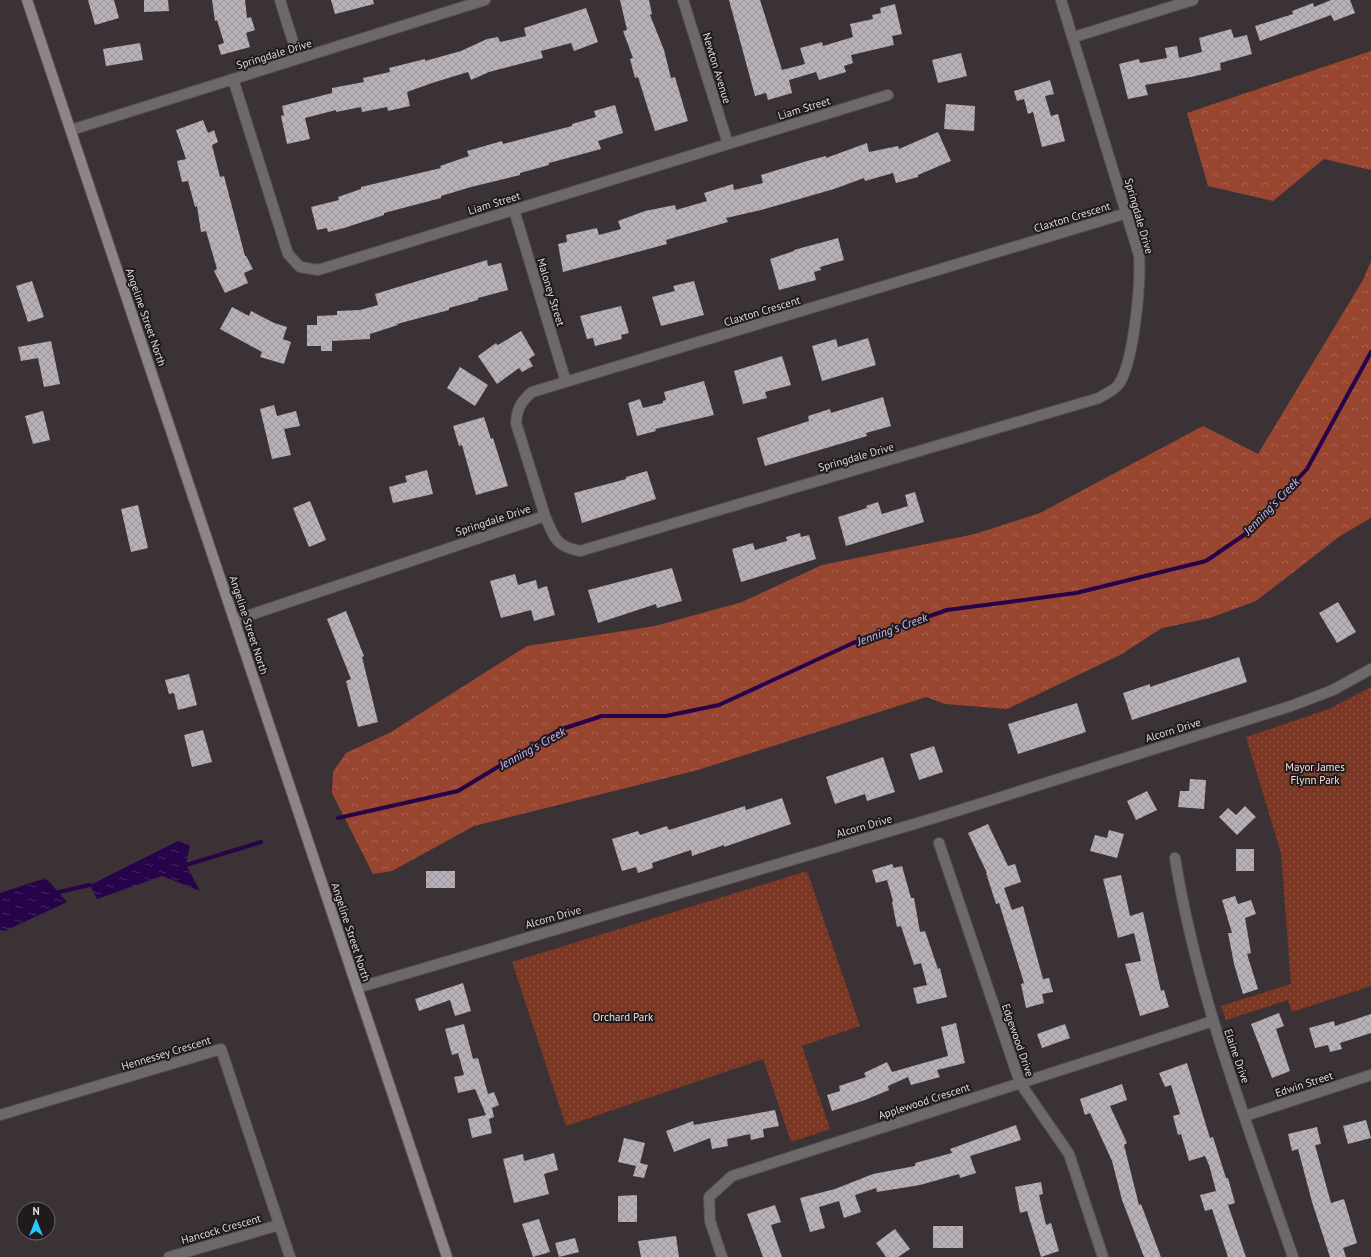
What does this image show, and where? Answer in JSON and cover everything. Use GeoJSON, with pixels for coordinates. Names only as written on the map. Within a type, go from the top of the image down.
{"type":"FeatureCollection","features":[{"type":"Feature","properties":{"kind":"main road","name":"Angeline Street North"},"geometry":{"type":"LineString","coordinates":[[27,0],[447,1257]]}},
{"type":"Feature","properties":{"kind":"street"},"geometry":{"type":"LineString","coordinates":[[280,0],[298,58]]}},
{"type":"Feature","properties":{"kind":"street","name":"Springdale Drive"},"geometry":{"type":"LineString","coordinates":[[71,130],[485,0]]}},
{"type":"Feature","properties":{"kind":"street","name":"Newton Avenue"},"geometry":{"type":"LineString","coordinates":[[682,0],[728,144]]}},
{"type":"Feature","properties":{"kind":"street","name":"Springdale Drive"},"geometry":{"type":"LineString","coordinates":[[235,620],[545,516],[554,538],[565,548],[580,551],[1099,398],[1118,386],[1128,365],[1141,275],[1139,255],[1074,37],[1061,0]]}},
{"type":"Feature","properties":{"kind":"street"},"geometry":{"type":"LineString","coordinates":[[1074,37],[1193,0]]}},
{"type":"Feature","properties":{"kind":"street","name":"Liam Street"},"geometry":{"type":"LineString","coordinates":[[233,79],[288,254],[300,267],[318,270],[888,95]]}},
{"type":"Feature","properties":{"kind":"street","name":"Maloney Street"},"geometry":{"type":"LineString","coordinates":[[514,210],[566,382]]}},
{"type":"Feature","properties":{"kind":"street","name":"Claxton Crescent"},"geometry":{"type":"LineString","coordinates":[[545,516],[516,423],[517,412],[522,401],[532,392],[1127,214]]}},
{"type":"Feature","properties":{"kind":"street","name":"Alcorn Drive"},"geometry":{"type":"LineString","coordinates":[[357,988],[939,817],[1291,706],[1337,688],[1371,669]]}},
{"type":"Feature","properties":{"kind":"street","name":"Edgewood Drive"},"geometry":{"type":"LineString","coordinates":[[939,843],[1020,1083],[1069,1154],[1103,1257]]}},
{"type":"Feature","properties":{"kind":"street","name":"Elaine Drive"},"geometry":{"type":"LineString","coordinates":[[1175,858],[1182,897],[1213,1021],[1292,1257]]}},
{"type":"Feature","properties":{"kind":"street","name":"Applewood Crescent"},"geometry":{"type":"LineString","coordinates":[[722,1257],[710,1221],[709,1197],[732,1176],[1213,1021]]}},
{"type":"Feature","properties":{"kind":"street","name":"Hennessey Crescent"},"geometry":{"type":"LineString","coordinates":[[0,1115],[221,1049],[290,1257]]}},
{"type":"Feature","properties":{"kind":"street","name":"Edwin Street"},"geometry":{"type":"LineString","coordinates":[[1245,1116],[1371,1075]]}},
{"type":"Feature","properties":{"kind":"street","name":"Hancock Crescent"},"geometry":{"type":"LineString","coordinates":[[169,1257],[279,1225]]}},
{"type":"Feature","properties":{"kind":"green space"},"geometry":{"type":"Polygon","coordinates":[[[1371,51],[1371,170],[1324,159],[1273,201],[1208,186],[1187,113],[1371,51]]]}},
{"type":"Feature","properties":{"kind":"green space"},"geometry":{"type":"Polygon","coordinates":[[[1371,261],[1371,518],[1340,536],[1256,601],[1210,618],[1162,628],[1120,655],[1007,709],[945,704],[926,697],[698,770],[474,826],[392,871],[373,874],[332,793],[333,772],[346,753],[391,732],[527,646],[655,626],[742,602],[822,565],[975,534],[1040,513],[1203,426],[1258,454],[1363,280],[1371,261]]]}},
{"type":"Feature","properties":{"kind":"green space","name":"Mayor James Flynn Park"},"geometry":{"type":"Polygon","coordinates":[[[1371,687],[1371,986],[1292,1012],[1288,1000],[1226,1020],[1221,1006],[1291,984],[1281,853],[1246,737],[1329,709],[1371,687]]]}},
{"type":"Feature","properties":{"kind":"green space","name":"Orchard Park"},"geometry":{"type":"Polygon","coordinates":[[[807,871],[860,1026],[802,1046],[830,1129],[791,1142],[763,1059],[566,1126],[512,962],[807,871]]]}},
{"type":"Feature","properties":{"kind":"water"},"geometry":{"type":"Polygon","coordinates":[[[178,841],[190,845],[186,865],[200,891],[162,876],[97,899],[90,885],[178,841]]]}},
{"type":"Feature","properties":{"kind":"water"},"geometry":{"type":"Polygon","coordinates":[[[46,878],[67,902],[5,931],[0,930],[0,893],[46,878]]]}},
{"type":"Feature","properties":{"kind":"building"},"geometry":{"type":"Polygon","coordinates":[[[88,0],[114,0],[119,18],[95,25],[88,0]]]}},
{"type":"Feature","properties":{"kind":"building"},"geometry":{"type":"Polygon","coordinates":[[[144,0],[168,0],[169,11],[144,12],[144,0]]]}},
{"type":"Feature","properties":{"kind":"building"},"geometry":{"type":"Polygon","coordinates":[[[212,0],[245,0],[247,18],[251,17],[255,30],[246,33],[250,47],[221,55],[218,45],[224,43],[217,20],[215,21],[212,0]]]}},
{"type":"Feature","properties":{"kind":"building"},"geometry":{"type":"Polygon","coordinates":[[[331,0],[373,0],[374,4],[335,14],[331,0]]]}},
{"type":"Feature","properties":{"kind":"building"},"geometry":{"type":"Polygon","coordinates":[[[620,0],[649,0],[652,14],[650,15],[664,50],[671,78],[675,77],[688,121],[655,131],[638,77],[635,78],[630,59],[633,58],[623,31],[627,30],[620,0]]]}},
{"type":"Feature","properties":{"kind":"building"},"geometry":{"type":"Polygon","coordinates":[[[729,0],[760,0],[782,70],[805,64],[800,48],[822,42],[823,46],[853,37],[850,24],[873,19],[872,15],[881,13],[880,8],[895,4],[902,34],[892,36],[894,45],[851,55],[853,63],[844,66],[846,72],[819,80],[816,72],[789,80],[792,93],[768,100],[766,93],[755,96],[729,0]]]}},
{"type":"Feature","properties":{"kind":"building"},"geometry":{"type":"Polygon","coordinates":[[[1331,0],[1350,0],[1355,13],[1334,21],[1331,15],[1260,41],[1255,26],[1293,14],[1292,11],[1313,3],[1314,7],[1331,0]]]}},
{"type":"Feature","properties":{"kind":"building"},"geometry":{"type":"Polygon","coordinates":[[[586,8],[598,42],[574,51],[571,43],[541,51],[543,58],[489,72],[471,80],[468,72],[432,83],[407,92],[410,106],[388,111],[387,107],[362,112],[361,107],[336,112],[336,110],[305,118],[310,139],[287,144],[281,116],[284,115],[282,106],[332,93],[332,88],[364,82],[363,78],[390,72],[389,68],[425,59],[425,61],[461,51],[487,39],[498,37],[500,42],[526,36],[524,28],[586,8]]]}},
{"type":"Feature","properties":{"kind":"building"},"geometry":{"type":"Polygon","coordinates":[[[1231,29],[1234,38],[1247,35],[1252,54],[1220,63],[1221,70],[1145,85],[1148,95],[1128,99],[1119,64],[1139,59],[1140,63],[1167,58],[1165,48],[1177,46],[1179,58],[1202,52],[1199,38],[1231,29]]]}},
{"type":"Feature","properties":{"kind":"building"},"geometry":{"type":"Polygon","coordinates":[[[140,43],[143,60],[106,66],[103,49],[140,43]]]}},
{"type":"Feature","properties":{"kind":"building"},"geometry":{"type":"Polygon","coordinates":[[[961,53],[967,76],[938,83],[932,60],[961,53]]]}},
{"type":"Feature","properties":{"kind":"building"},"geometry":{"type":"Polygon","coordinates":[[[1050,80],[1054,94],[1045,96],[1051,116],[1058,114],[1065,141],[1042,147],[1033,112],[1028,114],[1024,99],[1017,101],[1014,91],[1050,80]]]}},
{"type":"Feature","properties":{"kind":"building"},"geometry":{"type":"Polygon","coordinates":[[[946,104],[975,106],[974,131],[944,129],[946,104]]]}},
{"type":"Feature","properties":{"kind":"building"},"geometry":{"type":"Polygon","coordinates":[[[615,105],[623,133],[598,141],[601,149],[549,163],[549,165],[520,173],[520,175],[471,187],[441,196],[441,198],[384,213],[384,215],[344,228],[328,232],[327,228],[317,230],[311,207],[339,200],[338,197],[361,189],[361,187],[441,168],[440,166],[469,156],[467,151],[502,141],[503,144],[572,126],[572,124],[596,117],[594,111],[615,105]]]}},
{"type":"Feature","properties":{"kind":"building"},"geometry":{"type":"Polygon","coordinates":[[[203,120],[208,133],[214,130],[218,142],[212,145],[220,177],[224,176],[245,256],[253,269],[244,273],[248,283],[225,293],[214,271],[217,269],[206,231],[201,232],[197,206],[195,207],[188,181],[182,182],[177,161],[186,159],[176,130],[203,120]]]}},
{"type":"Feature","properties":{"kind":"building"},"geometry":{"type":"Polygon","coordinates":[[[938,132],[951,161],[918,175],[918,177],[896,183],[893,173],[865,181],[864,178],[834,189],[761,210],[726,218],[728,222],[666,240],[667,244],[563,272],[558,244],[567,242],[566,235],[597,228],[599,235],[621,229],[618,221],[645,211],[675,205],[676,210],[707,201],[704,193],[733,184],[734,190],[763,183],[761,175],[774,171],[826,156],[826,158],[867,143],[869,152],[898,146],[899,149],[938,132]]]}},
{"type":"Feature","properties":{"kind":"building"},"geometry":{"type":"Polygon","coordinates":[[[838,238],[844,260],[820,267],[821,270],[814,272],[816,280],[779,290],[770,259],[794,250],[838,238]]]}},
{"type":"Feature","properties":{"kind":"building"},"geometry":{"type":"Polygon","coordinates":[[[487,260],[488,266],[501,263],[508,290],[478,298],[478,300],[449,308],[449,310],[397,324],[398,325],[370,334],[370,339],[332,341],[332,351],[321,351],[321,346],[307,346],[307,325],[317,325],[317,316],[337,315],[337,311],[360,310],[378,305],[375,294],[487,260]]]}},
{"type":"Feature","properties":{"kind":"building"},"geometry":{"type":"Polygon","coordinates":[[[32,281],[44,317],[28,322],[16,286],[32,281]]]}},
{"type":"Feature","properties":{"kind":"building"},"geometry":{"type":"Polygon","coordinates":[[[694,281],[704,315],[661,326],[652,297],[675,291],[673,286],[694,281]]]}},
{"type":"Feature","properties":{"kind":"building"},"geometry":{"type":"Polygon","coordinates":[[[621,306],[629,333],[621,335],[622,339],[595,346],[593,338],[587,339],[580,316],[621,306]]]}},
{"type":"Feature","properties":{"kind":"building"},"geometry":{"type":"Polygon","coordinates":[[[232,307],[249,316],[251,311],[274,323],[287,327],[283,339],[291,342],[284,364],[260,357],[262,352],[220,329],[232,307]]]}},
{"type":"Feature","properties":{"kind":"building"},"geometry":{"type":"Polygon","coordinates":[[[521,331],[535,355],[529,359],[533,366],[522,372],[519,368],[497,384],[478,356],[496,343],[498,345],[521,331]]]}},
{"type":"Feature","properties":{"kind":"building"},"geometry":{"type":"Polygon","coordinates":[[[868,338],[876,365],[822,381],[812,346],[836,339],[838,347],[868,338]]]}},
{"type":"Feature","properties":{"kind":"building"},"geometry":{"type":"Polygon","coordinates":[[[51,341],[60,384],[44,387],[38,358],[21,361],[18,347],[51,341]]]}},
{"type":"Feature","properties":{"kind":"building"},"geometry":{"type":"Polygon","coordinates":[[[782,356],[791,385],[765,392],[767,398],[743,404],[734,371],[782,356]]]}},
{"type":"Feature","properties":{"kind":"building"},"geometry":{"type":"Polygon","coordinates":[[[460,367],[488,385],[475,406],[447,388],[460,367]]]}},
{"type":"Feature","properties":{"kind":"building"},"geometry":{"type":"Polygon","coordinates":[[[704,381],[714,415],[655,429],[656,431],[637,436],[628,403],[640,399],[643,408],[663,403],[663,401],[666,400],[664,392],[704,381]]]}},
{"type":"Feature","properties":{"kind":"building"},"geometry":{"type":"Polygon","coordinates":[[[883,397],[891,426],[866,433],[867,436],[765,466],[757,438],[809,421],[808,416],[830,409],[831,413],[883,397]]]}},
{"type":"Feature","properties":{"kind":"building"},"geometry":{"type":"Polygon","coordinates":[[[274,405],[277,416],[296,411],[300,426],[284,429],[291,455],[272,459],[260,409],[274,405]]]}},
{"type":"Feature","properties":{"kind":"building"},"geometry":{"type":"Polygon","coordinates":[[[43,411],[50,440],[33,444],[25,416],[43,411]]]}},
{"type":"Feature","properties":{"kind":"building"},"geometry":{"type":"Polygon","coordinates":[[[484,417],[491,439],[493,438],[508,486],[476,495],[462,445],[459,446],[453,426],[484,417]]]}},
{"type":"Feature","properties":{"kind":"building"},"geometry":{"type":"Polygon","coordinates":[[[427,470],[433,494],[393,503],[389,487],[407,482],[405,476],[427,470]]]}},
{"type":"Feature","properties":{"kind":"building"},"geometry":{"type":"Polygon","coordinates":[[[647,471],[656,499],[582,523],[574,493],[626,479],[626,477],[647,471]]]}},
{"type":"Feature","properties":{"kind":"building"},"geometry":{"type":"Polygon","coordinates":[[[915,492],[924,522],[846,546],[838,517],[867,508],[866,506],[878,502],[882,514],[908,506],[905,495],[915,492]]]}},
{"type":"Feature","properties":{"kind":"building"},"geometry":{"type":"Polygon","coordinates":[[[310,501],[326,540],[309,547],[293,508],[310,501]]]}},
{"type":"Feature","properties":{"kind":"building"},"geometry":{"type":"Polygon","coordinates":[[[138,505],[148,548],[131,552],[121,509],[138,505]]]}},
{"type":"Feature","properties":{"kind":"building"},"geometry":{"type":"Polygon","coordinates":[[[800,533],[801,537],[809,535],[816,559],[741,582],[732,549],[753,543],[755,550],[787,541],[786,537],[800,533]]]}},
{"type":"Feature","properties":{"kind":"building"},"geometry":{"type":"Polygon","coordinates":[[[672,568],[682,601],[657,608],[656,604],[598,623],[588,590],[672,568]]]}},
{"type":"Feature","properties":{"kind":"building"},"geometry":{"type":"Polygon","coordinates":[[[515,574],[518,585],[536,580],[538,589],[547,586],[555,615],[534,621],[531,610],[501,618],[490,581],[515,574]]]}},
{"type":"Feature","properties":{"kind":"building"},"geometry":{"type":"Polygon","coordinates":[[[1338,602],[1356,632],[1337,643],[1319,613],[1338,602]]]}},
{"type":"Feature","properties":{"kind":"building"},"geometry":{"type":"Polygon","coordinates":[[[346,611],[364,656],[362,657],[378,722],[358,727],[346,681],[351,679],[327,619],[346,611]]]}},
{"type":"Feature","properties":{"kind":"building"},"geometry":{"type":"Polygon","coordinates":[[[1239,657],[1247,682],[1132,720],[1123,693],[1150,684],[1150,687],[1239,657]]]}},
{"type":"Feature","properties":{"kind":"building"},"geometry":{"type":"Polygon","coordinates":[[[189,674],[197,705],[178,710],[174,693],[169,694],[165,680],[189,674]]]}},
{"type":"Feature","properties":{"kind":"building"},"geometry":{"type":"Polygon","coordinates":[[[1077,703],[1086,732],[1018,754],[1008,724],[1077,703]]]}},
{"type":"Feature","properties":{"kind":"building"},"geometry":{"type":"Polygon","coordinates":[[[203,730],[212,762],[192,767],[184,735],[203,730]]]}},
{"type":"Feature","properties":{"kind":"building"},"geometry":{"type":"Polygon","coordinates":[[[934,746],[943,772],[919,780],[910,754],[934,746]]]}},
{"type":"Feature","properties":{"kind":"building"},"geometry":{"type":"Polygon","coordinates":[[[883,757],[895,792],[867,801],[865,794],[835,804],[826,777],[883,757]]]}},
{"type":"Feature","properties":{"kind":"building"},"geometry":{"type":"Polygon","coordinates":[[[1190,779],[1206,780],[1204,809],[1178,807],[1180,791],[1189,791],[1190,779]]]}},
{"type":"Feature","properties":{"kind":"building"},"geometry":{"type":"Polygon","coordinates":[[[1147,791],[1157,810],[1136,820],[1127,801],[1147,791]]]}},
{"type":"Feature","properties":{"kind":"building"},"geometry":{"type":"Polygon","coordinates":[[[782,798],[791,824],[724,847],[724,845],[692,856],[691,850],[652,863],[653,868],[638,873],[636,867],[622,871],[612,839],[638,831],[640,835],[667,826],[669,830],[745,806],[746,810],[782,798]]]}},
{"type":"Feature","properties":{"kind":"building"},"geometry":{"type":"Polygon","coordinates":[[[1245,806],[1256,817],[1237,835],[1219,817],[1228,808],[1236,815],[1245,806]]]}},
{"type":"Feature","properties":{"kind":"building"},"geometry":{"type":"Polygon","coordinates":[[[988,824],[1008,866],[1015,864],[1021,882],[1004,888],[1012,910],[1023,906],[1043,979],[1049,978],[1053,992],[1042,994],[1044,1003],[1026,1008],[1021,984],[1024,983],[999,903],[996,904],[987,873],[968,833],[988,824]]]}},
{"type":"Feature","properties":{"kind":"building"},"geometry":{"type":"Polygon","coordinates":[[[1109,830],[1124,834],[1117,858],[1090,851],[1095,835],[1107,838],[1109,830]]]}},
{"type":"Feature","properties":{"kind":"building"},"geometry":{"type":"Polygon","coordinates":[[[1236,849],[1254,849],[1254,871],[1236,871],[1236,849]]]}},
{"type":"Feature","properties":{"kind":"building"},"geometry":{"type":"Polygon","coordinates":[[[892,864],[894,868],[902,866],[911,898],[914,898],[920,932],[925,931],[938,969],[940,968],[947,997],[917,1004],[913,988],[927,985],[921,963],[914,965],[901,926],[897,927],[893,901],[887,880],[876,883],[872,870],[892,864]]]}},
{"type":"Feature","properties":{"kind":"building"},"geometry":{"type":"Polygon","coordinates":[[[426,871],[455,871],[455,888],[426,888],[426,871]]]}},
{"type":"Feature","properties":{"kind":"building"},"geometry":{"type":"Polygon","coordinates":[[[1121,875],[1130,916],[1143,912],[1161,991],[1164,990],[1169,1007],[1140,1016],[1125,964],[1141,961],[1134,933],[1118,938],[1103,879],[1121,875]]]}},
{"type":"Feature","properties":{"kind":"building"},"geometry":{"type":"Polygon","coordinates":[[[1235,896],[1238,904],[1251,900],[1256,914],[1245,918],[1251,953],[1247,954],[1258,989],[1243,994],[1234,964],[1228,933],[1232,933],[1222,900],[1235,896]]]}},
{"type":"Feature","properties":{"kind":"building"},"geometry":{"type":"Polygon","coordinates":[[[463,983],[471,1011],[455,1016],[450,1000],[419,1011],[415,999],[463,983]]]}},
{"type":"Feature","properties":{"kind":"building"},"geometry":{"type":"Polygon","coordinates":[[[1279,1013],[1284,1026],[1276,1029],[1290,1071],[1272,1078],[1251,1024],[1279,1013]]]}},
{"type":"Feature","properties":{"kind":"building"},"geometry":{"type":"Polygon","coordinates":[[[1371,1014],[1371,1033],[1340,1043],[1342,1049],[1330,1052],[1328,1045],[1315,1048],[1309,1028],[1334,1021],[1335,1026],[1371,1014]]]}},
{"type":"Feature","properties":{"kind":"building"},"geometry":{"type":"Polygon","coordinates":[[[956,1023],[965,1063],[937,1070],[940,1077],[911,1085],[908,1077],[888,1086],[889,1090],[832,1111],[827,1095],[840,1091],[839,1086],[866,1077],[864,1073],[887,1062],[892,1072],[948,1056],[941,1027],[956,1023]]]}},
{"type":"Feature","properties":{"kind":"building"},"geometry":{"type":"Polygon","coordinates":[[[464,1024],[473,1059],[478,1058],[488,1094],[494,1092],[499,1105],[492,1108],[494,1117],[489,1119],[492,1133],[472,1138],[468,1119],[486,1115],[475,1089],[458,1093],[454,1077],[464,1075],[458,1053],[452,1055],[445,1029],[464,1024]]]}},
{"type":"Feature","properties":{"kind":"building"},"geometry":{"type":"Polygon","coordinates":[[[1065,1024],[1070,1038],[1042,1048],[1037,1034],[1065,1024]]]}},
{"type":"Feature","properties":{"kind":"building"},"geometry":{"type":"Polygon","coordinates":[[[1187,1063],[1210,1138],[1213,1137],[1226,1178],[1228,1178],[1235,1203],[1228,1205],[1246,1257],[1228,1257],[1212,1209],[1205,1211],[1200,1195],[1216,1191],[1209,1165],[1205,1156],[1189,1161],[1181,1134],[1178,1135],[1173,1116],[1180,1114],[1171,1085],[1165,1087],[1159,1073],[1187,1063]]]}},
{"type":"Feature","properties":{"kind":"building"},"geometry":{"type":"Polygon","coordinates":[[[1122,1084],[1127,1100],[1110,1106],[1127,1143],[1124,1145],[1139,1205],[1141,1204],[1161,1257],[1144,1257],[1122,1200],[1112,1161],[1090,1113],[1085,1115],[1080,1099],[1122,1084]]]}},
{"type":"Feature","properties":{"kind":"building"},"geometry":{"type":"Polygon","coordinates":[[[775,1110],[779,1126],[763,1129],[764,1137],[751,1140],[750,1134],[727,1139],[728,1146],[712,1149],[710,1138],[674,1152],[666,1131],[693,1121],[694,1125],[775,1110]]]}},
{"type":"Feature","properties":{"kind":"building"},"geometry":{"type":"Polygon","coordinates":[[[1366,1120],[1371,1138],[1348,1144],[1343,1126],[1366,1120]]]}},
{"type":"Feature","properties":{"kind":"building"},"geometry":{"type":"Polygon","coordinates":[[[1016,1125],[1021,1140],[970,1156],[976,1173],[960,1178],[959,1174],[920,1185],[877,1192],[876,1188],[855,1195],[861,1212],[844,1218],[839,1201],[819,1207],[825,1228],[810,1232],[800,1198],[835,1189],[873,1174],[915,1166],[915,1163],[952,1153],[950,1149],[1016,1125]]]}},
{"type":"Feature","properties":{"kind":"building"},"geometry":{"type":"Polygon","coordinates":[[[1317,1127],[1321,1144],[1315,1145],[1331,1203],[1344,1199],[1357,1243],[1343,1248],[1346,1257],[1330,1257],[1312,1202],[1298,1149],[1292,1151],[1288,1134],[1317,1127]]]}},
{"type":"Feature","properties":{"kind":"building"},"geometry":{"type":"Polygon","coordinates":[[[624,1138],[645,1143],[640,1163],[648,1165],[644,1178],[633,1176],[636,1166],[618,1162],[624,1138]]]}},
{"type":"Feature","properties":{"kind":"building"},"geometry":{"type":"Polygon","coordinates":[[[554,1153],[558,1170],[544,1174],[549,1194],[514,1203],[503,1159],[523,1154],[524,1161],[554,1153]]]}},
{"type":"Feature","properties":{"kind":"building"},"geometry":{"type":"Polygon","coordinates":[[[1041,1182],[1043,1194],[1039,1195],[1046,1225],[1051,1223],[1059,1251],[1041,1257],[1027,1211],[1020,1213],[1015,1187],[1041,1182]]]}},
{"type":"Feature","properties":{"kind":"building"},"geometry":{"type":"Polygon","coordinates":[[[637,1195],[637,1222],[618,1222],[618,1196],[637,1195]]]}},
{"type":"Feature","properties":{"kind":"building"},"geometry":{"type":"Polygon","coordinates":[[[775,1205],[781,1222],[771,1225],[782,1257],[763,1257],[747,1214],[775,1205]]]}},
{"type":"Feature","properties":{"kind":"building"},"geometry":{"type":"Polygon","coordinates":[[[539,1219],[550,1252],[533,1257],[522,1224],[539,1219]]]}},
{"type":"Feature","properties":{"kind":"building"},"geometry":{"type":"Polygon","coordinates":[[[933,1226],[963,1226],[963,1248],[933,1248],[933,1226]]]}},
{"type":"Feature","properties":{"kind":"building"},"geometry":{"type":"Polygon","coordinates":[[[895,1229],[910,1249],[898,1257],[886,1257],[876,1243],[895,1229]]]}},
{"type":"Feature","properties":{"kind":"building"},"geometry":{"type":"Polygon","coordinates":[[[676,1236],[679,1257],[641,1257],[638,1241],[676,1236]]]}},
{"type":"Feature","properties":{"kind":"building"},"geometry":{"type":"Polygon","coordinates":[[[575,1238],[579,1252],[559,1257],[555,1243],[575,1238]]]}},
{"type":"Feature","properties":{"kind":"waterway","name":"Jenning's Creek"},"geometry":{"type":"LineString","coordinates":[[338,818],[458,791],[559,730],[602,716],[666,716],[719,705],[853,643],[947,610],[1076,593],[1206,561],[1247,533],[1307,469],[1371,352]]}},
{"type":"Feature","properties":{"kind":"waterway","name":"Jenning's Creek"},"geometry":{"type":"LineString","coordinates":[[186,865],[261,842]]}},
{"type":"Feature","properties":{"kind":"waterway"},"geometry":{"type":"LineString","coordinates":[[59,892],[90,885]]}}]}
